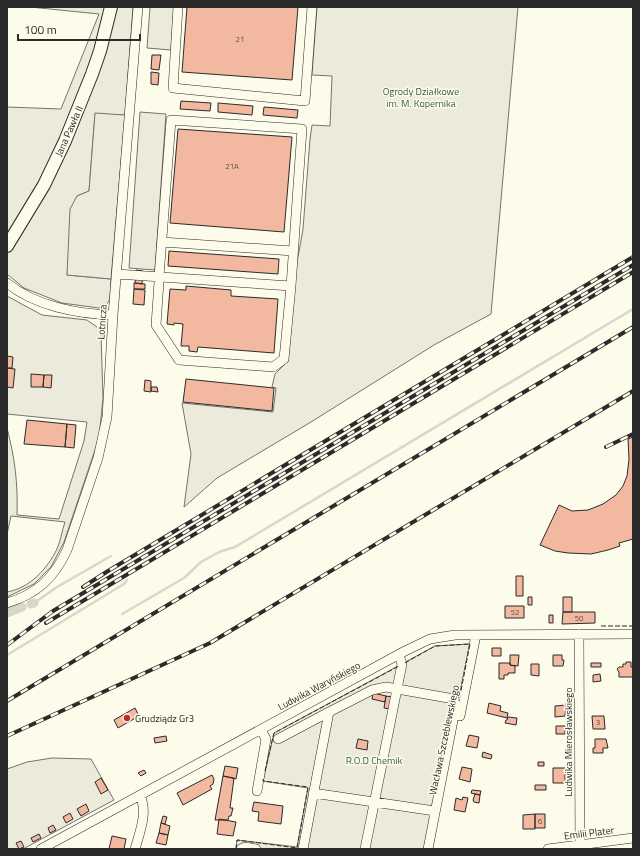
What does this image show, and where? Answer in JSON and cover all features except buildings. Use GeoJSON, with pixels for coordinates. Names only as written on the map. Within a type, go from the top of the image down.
{"type":"FeatureCollection","features":[{"type":"Feature","properties":{"kind":"main road","name":"Jana Pawła II"},"geometry":{"type":"LineString","coordinates":[[7,246],[44,185],[68,134],[94,69],[111,7]]}},
{"type":"Feature","properties":{"kind":"street","name":"Lotnicza"},"geometry":{"type":"LineString","coordinates":[[7,603],[19,599],[38,589],[60,565],[67,550],[98,458],[107,417],[116,274],[138,7]]}},
{"type":"Feature","properties":{"kind":"street"},"geometry":{"type":"LineString","coordinates":[[178,7],[174,88],[305,101],[312,7]]}},
{"type":"Feature","properties":{"kind":"street"},"geometry":{"type":"LineString","coordinates":[[171,120],[302,129],[293,251],[284,359],[273,367],[179,360],[156,325],[171,120]]}},
{"type":"Feature","properties":{"kind":"street"},"geometry":{"type":"LineString","coordinates":[[162,242],[293,251]]}},
{"type":"Feature","properties":{"kind":"street"},"geometry":{"type":"LineString","coordinates":[[116,274],[291,286]]}},
{"type":"Feature","properties":{"kind":"street"},"geometry":{"type":"LineString","coordinates":[[7,283],[27,296],[45,304],[64,309],[113,315]]}},
{"type":"Feature","properties":{"kind":"street","name":"Ludwika Mierosławskiego"},"geometry":{"type":"LineString","coordinates":[[579,634],[580,847]]}},
{"type":"Feature","properties":{"kind":"street","name":"Ludwika Waryńskiego"},"geometry":{"type":"LineString","coordinates":[[41,849],[430,639],[455,635],[633,634]]}},
{"type":"Feature","properties":{"kind":"street","name":"Wacława Szczeblewskiego"},"geometry":{"type":"LineString","coordinates":[[433,849],[476,635]]}},
{"type":"Feature","properties":{"kind":"street"},"geometry":{"type":"LineString","coordinates":[[365,849],[398,689],[402,664],[399,655]]}},
{"type":"Feature","properties":{"kind":"street"},"geometry":{"type":"LineString","coordinates":[[278,739],[372,690],[386,687],[454,699],[456,705],[428,849]]}},
{"type":"Feature","properties":{"kind":"street"},"geometry":{"type":"LineString","coordinates":[[302,849],[329,712]]}},
{"type":"Feature","properties":{"kind":"street"},"geometry":{"type":"LineString","coordinates":[[257,791],[266,739],[261,730]]}},
{"type":"Feature","properties":{"kind":"street"},"geometry":{"type":"LineString","coordinates":[[314,793],[435,811]]}},
{"type":"Feature","properties":{"kind":"street"},"geometry":{"type":"LineString","coordinates":[[135,849],[144,808],[140,795]]}},
{"type":"Feature","properties":{"kind":"street","name":"Emilii Plater"},"geometry":{"type":"LineString","coordinates":[[548,849],[580,847],[633,838]]}},
{"type":"Feature","properties":{"kind":"street"},"geometry":{"type":"LineString","coordinates":[[241,849],[245,847],[256,849]]}},
{"type":"Feature","properties":{"kind":"green space"},"geometry":{"type":"Polygon","coordinates":[[[30,7],[133,7],[125,115],[95,114],[89,191],[77,196],[67,275],[111,279],[110,299],[106,306],[99,308],[62,303],[24,288],[7,274],[7,107],[61,109],[99,14],[30,7]]]}},
{"type":"Feature","properties":{"kind":"green space"},"geometry":{"type":"Polygon","coordinates":[[[150,7],[174,7],[171,50],[147,48],[150,7]]]}},
{"type":"Feature","properties":{"kind":"green space","name":"Ogrody Działkowe im. M. Kopernika"},"geometry":{"type":"Polygon","coordinates":[[[317,7],[518,7],[491,314],[434,345],[311,422],[217,478],[184,507],[191,454],[182,403],[273,412],[276,388],[272,387],[275,374],[288,361],[296,268],[303,229],[312,125],[330,126],[332,76],[312,75],[317,7]]]}},
{"type":"Feature","properties":{"kind":"green space"},"geometry":{"type":"Polygon","coordinates":[[[140,112],[166,114],[155,270],[129,268],[140,112]]]}},
{"type":"Feature","properties":{"kind":"green space"},"geometry":{"type":"Polygon","coordinates":[[[7,296],[42,315],[87,320],[97,327],[101,333],[103,398],[99,438],[64,542],[51,567],[34,584],[7,597],[7,592],[15,590],[30,582],[48,564],[60,542],[65,522],[11,516],[7,534],[7,428],[15,471],[17,515],[59,519],[84,441],[87,422],[7,414],[7,296]]]}},
{"type":"Feature","properties":{"kind":"green space","name":"R.O.D Chemik"},"geometry":{"type":"Polygon","coordinates":[[[470,644],[430,849],[236,849],[237,840],[297,847],[308,788],[263,781],[274,733],[435,646],[470,644]]]}},
{"type":"Feature","properties":{"kind":"green space"},"geometry":{"type":"Polygon","coordinates":[[[52,758],[91,759],[114,800],[23,849],[7,849],[7,769],[27,762],[52,758]]]}},
{"type":"Feature","properties":{"kind":"shaded area"},"geometry":{"type":"Polygon","coordinates":[[[95,113],[125,115],[111,279],[67,275],[70,209],[77,196],[89,191],[95,113]]]}},
{"type":"Feature","properties":{"kind":"waterway"},"geometry":{"type":"LineString","coordinates":[[122,614],[184,578],[201,562],[219,552],[235,547],[633,309]]}},
{"type":"Feature","properties":{"kind":"waterway"},"geometry":{"type":"LineString","coordinates":[[34,603],[57,587],[111,556]]}},
{"type":"Feature","properties":{"kind":"waterway"},"geometry":{"type":"LineString","coordinates":[[7,655],[124,584],[127,580]]}},
{"type":"Feature","properties":{"kind":"waterway"},"geometry":{"type":"LineString","coordinates":[[7,613],[22,607]]}},
{"type":"Feature","properties":{"kind":"railway"},"geometry":{"type":"LineString","coordinates":[[83,587],[633,257]]}},
{"type":"Feature","properties":{"kind":"railway"},"geometry":{"type":"LineString","coordinates":[[7,645],[53,611],[633,265]]}},
{"type":"Feature","properties":{"kind":"railway"},"geometry":{"type":"LineString","coordinates":[[46,623],[633,272]]}},
{"type":"Feature","properties":{"kind":"railway"},"geometry":{"type":"LineString","coordinates":[[7,701],[633,327]]}},
{"type":"Feature","properties":{"kind":"railway"},"geometry":{"type":"LineString","coordinates":[[7,736],[210,643],[633,391]]}},
{"type":"Feature","properties":{"kind":"railway"},"geometry":{"type":"LineString","coordinates":[[606,447],[633,434]]}},
{"type":"Feature","properties":{"kind":"fence"},"geometry":{"type":"LineString","coordinates":[[601,626],[633,626]]}},
{"type":"Feature","properties":{"kind":"fence"},"geometry":{"type":"LineString","coordinates":[[405,663],[435,646],[470,644],[459,701]]}},
{"type":"Feature","properties":{"kind":"fence"},"geometry":{"type":"LineString","coordinates":[[265,771],[274,733],[399,666]]}},
{"type":"Feature","properties":{"kind":"fence"},"geometry":{"type":"LineString","coordinates":[[236,849],[237,840],[297,848],[308,787],[263,781],[263,779]]}},
{"type":"Feature","properties":{"kind":"place","name":"Grudziądz Gr3"},"geometry":{"type":"Point","coordinates":[127,718]}}]}
